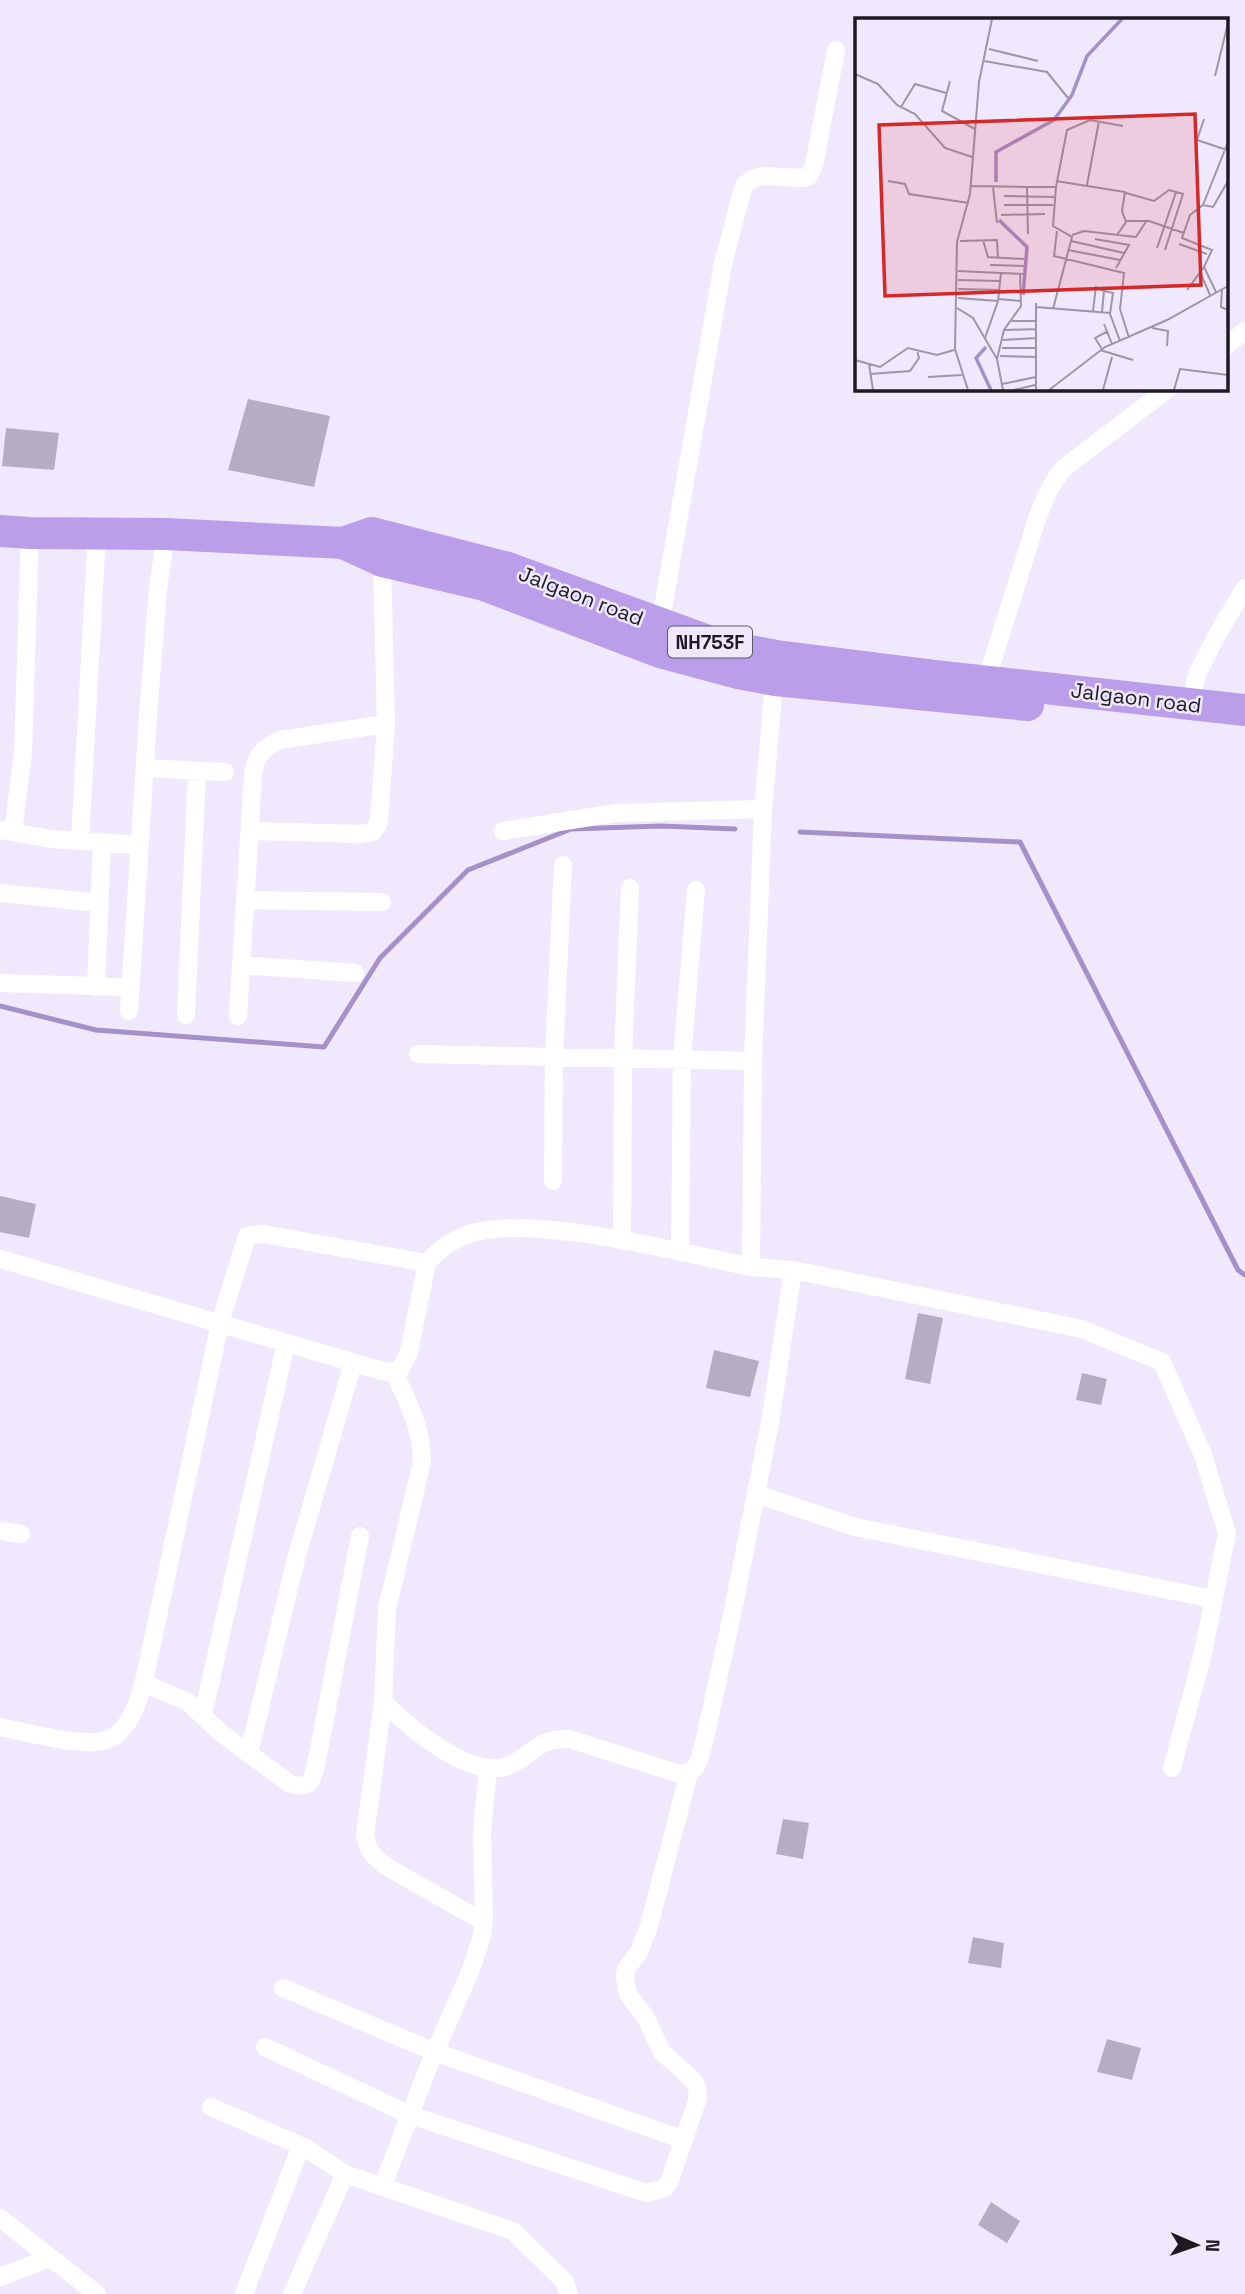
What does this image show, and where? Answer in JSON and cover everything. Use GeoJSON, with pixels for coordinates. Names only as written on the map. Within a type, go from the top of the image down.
{"type":"FeatureCollection","features":[{"type":"Feature","properties":{"kind":"highway","name":"Jalgaon road"},"geometry":{"type":"LineString","coordinates":[[15,532],[166,534],[343,543],[372,533],[508,568],[657,637],[722,646],[776,668],[1091,701],[1172,708],[1245,710]]}},
{"type":"Feature","properties":{"kind":"highway","name":"NH753F"},"geometry":{"type":"LineString","coordinates":[[343,543],[382,561],[484,586],[657,637]]}},
{"type":"Feature","properties":{"kind":"highway","name":"NH753F"},"geometry":{"type":"LineString","coordinates":[[1172,708],[1245,728]]}},
{"type":"Feature","properties":{"kind":"street"},"geometry":{"type":"LineString","coordinates":[[657,637],[723,264],[739,202],[744,186],[752,179],[763,176],[809,176],[814,165],[836,50]]}},
{"type":"Feature","properties":{"kind":"street"},"geometry":{"type":"LineString","coordinates":[[1228,344],[1245,331]]}},
{"type":"Feature","properties":{"kind":"street"},"geometry":{"type":"LineString","coordinates":[[983,691],[1046,495],[1064,468],[1166,390]]}},
{"type":"Feature","properties":{"kind":"street"},"geometry":{"type":"LineString","coordinates":[[15,532],[23,753],[7,831],[80,841],[140,845]]}},
{"type":"Feature","properties":{"kind":"street"},"geometry":{"type":"LineString","coordinates":[[80,841],[97,533]]}},
{"type":"Feature","properties":{"kind":"street"},"geometry":{"type":"LineString","coordinates":[[129,1011],[158,589],[166,534]]}},
{"type":"Feature","properties":{"kind":"street"},"geometry":{"type":"LineString","coordinates":[[250,831],[373,832],[379,822],[387,724],[382,561]]}},
{"type":"Feature","properties":{"kind":"street"},"geometry":{"type":"LineString","coordinates":[[1172,708],[1198,674],[1218,633],[1245,588]]}},
{"type":"Feature","properties":{"kind":"street"},"geometry":{"type":"LineString","coordinates":[[751,1267],[753,1061],[763,809],[776,668]]}},
{"type":"Feature","properties":{"kind":"street"},"geometry":{"type":"LineString","coordinates":[[238,1016],[254,766],[257,757],[265,747],[280,740],[387,724]]}},
{"type":"Feature","properties":{"kind":"street"},"geometry":{"type":"LineString","coordinates":[[145,768],[225,772]]}},
{"type":"Feature","properties":{"kind":"street"},"geometry":{"type":"LineString","coordinates":[[186,1015],[197,772]]}},
{"type":"Feature","properties":{"kind":"street"},"geometry":{"type":"LineString","coordinates":[[503,831],[616,813],[763,809]]}},
{"type":"Feature","properties":{"kind":"street"},"geometry":{"type":"LineString","coordinates":[[96,987],[102,842]]}},
{"type":"Feature","properties":{"kind":"street"},"geometry":{"type":"LineString","coordinates":[[553,1181],[554,1057],[563,865]]}},
{"type":"Feature","properties":{"kind":"street"},"geometry":{"type":"LineString","coordinates":[[621,1241],[623,1058],[630,888]]}},
{"type":"Feature","properties":{"kind":"street"},"geometry":{"type":"LineString","coordinates":[[680,1252],[682,1059],[695,890]]}},
{"type":"Feature","properties":{"kind":"street"},"geometry":{"type":"LineString","coordinates":[[0,893],[99,903]]}},
{"type":"Feature","properties":{"kind":"street"},"geometry":{"type":"LineString","coordinates":[[246,900],[382,902]]}},
{"type":"Feature","properties":{"kind":"street"},"geometry":{"type":"LineString","coordinates":[[241,965],[355,973]]}},
{"type":"Feature","properties":{"kind":"street"},"geometry":{"type":"LineString","coordinates":[[0,983],[129,987]]}},
{"type":"Feature","properties":{"kind":"street"},"geometry":{"type":"LineString","coordinates":[[418,1054],[753,1061]]}},
{"type":"Feature","properties":{"kind":"street"},"geometry":{"type":"LineString","coordinates":[[0,1259],[382,1371],[394,1372],[401,1369],[409,1352],[427,1263],[434,1255],[468,1234],[534,1229],[621,1241],[751,1267],[793,1270],[1082,1329],[1162,1362],[1203,1455],[1227,1533],[1203,1653],[1172,1768]]}},
{"type":"Feature","properties":{"kind":"street"},"geometry":{"type":"LineString","coordinates":[[0,1727],[64,1740],[109,1740],[124,1728],[132,1714],[144,1683],[220,1323],[247,1237],[254,1234],[427,1263]]}},
{"type":"Feature","properties":{"kind":"street"},"geometry":{"type":"LineString","coordinates":[[265,2047],[410,2115],[646,2193],[665,2188],[698,2098],[698,2088],[693,2080],[662,2052],[646,2018],[628,1994],[626,1969],[639,1952],[649,1926],[689,1773],[699,1761],[705,1738],[770,1423],[793,1270]]}},
{"type":"Feature","properties":{"kind":"street"},"geometry":{"type":"LineString","coordinates":[[203,1715],[286,1343]]}},
{"type":"Feature","properties":{"kind":"street"},"geometry":{"type":"LineString","coordinates":[[249,1753],[296,1559],[354,1363]]}},
{"type":"Feature","properties":{"kind":"street"},"geometry":{"type":"LineString","coordinates":[[394,1372],[422,1441],[422,1462],[387,1608],[383,1702],[365,1835],[367,1847],[373,1856],[387,1867],[484,1922]]}},
{"type":"Feature","properties":{"kind":"street"},"geometry":{"type":"LineString","coordinates":[[756,1493],[855,1527],[1213,1599]]}},
{"type":"Feature","properties":{"kind":"street"},"geometry":{"type":"LineString","coordinates":[[0,1531],[21,1534]]}},
{"type":"Feature","properties":{"kind":"street"},"geometry":{"type":"LineString","coordinates":[[144,1683],[188,1702],[221,1733],[290,1784],[302,1787],[312,1780],[360,1536]]}},
{"type":"Feature","properties":{"kind":"street"},"geometry":{"type":"LineString","coordinates":[[383,1702],[407,1726],[474,1766],[488,1768],[512,1764],[546,1741],[556,1738],[569,1739],[683,1775],[689,1773]]}},
{"type":"Feature","properties":{"kind":"street"},"geometry":{"type":"LineString","coordinates":[[383,2185],[481,1939],[484,1922],[482,1833],[488,1768]]}},
{"type":"Feature","properties":{"kind":"street"},"geometry":{"type":"LineString","coordinates":[[283,1988],[435,2052],[684,2140]]}},
{"type":"Feature","properties":{"kind":"street"},"geometry":{"type":"LineString","coordinates":[[211,2106],[301,2146],[345,2174],[513,2231],[564,2281],[569,2294]]}},
{"type":"Feature","properties":{"kind":"street"},"geometry":{"type":"LineString","coordinates":[[244,2294],[301,2146]]}},
{"type":"Feature","properties":{"kind":"street"},"geometry":{"type":"LineString","coordinates":[[292,2294],[345,2174]]}},
{"type":"Feature","properties":{"kind":"street"},"geometry":{"type":"LineString","coordinates":[[0,2218],[94,2294]]}},
{"type":"Feature","properties":{"kind":"street"},"geometry":{"type":"LineString","coordinates":[[0,2277],[50,2258]]}},
{"type":"Feature","properties":{"kind":"building"},"geometry":{"type":"Polygon","coordinates":[[[248,399],[330,416],[314,487],[228,470],[248,399]]]}},
{"type":"Feature","properties":{"kind":"building"},"geometry":{"type":"Polygon","coordinates":[[[6,428],[59,433],[54,470],[2,466],[6,428]]]}},
{"type":"Feature","properties":{"kind":"building"},"geometry":{"type":"Polygon","coordinates":[[[0,1196],[36,1204],[29,1238],[0,1232],[0,1196]]]}},
{"type":"Feature","properties":{"kind":"building"},"geometry":{"type":"Polygon","coordinates":[[[918,1313],[943,1318],[930,1384],[905,1379],[918,1313]]]}},
{"type":"Feature","properties":{"kind":"building"},"geometry":{"type":"Polygon","coordinates":[[[714,1350],[759,1361],[750,1397],[706,1388],[714,1350]]]}},
{"type":"Feature","properties":{"kind":"building"},"geometry":{"type":"Polygon","coordinates":[[[1082,1373],[1107,1379],[1101,1405],[1076,1400],[1082,1373]]]}},
{"type":"Feature","properties":{"kind":"building"},"geometry":{"type":"Polygon","coordinates":[[[783,1819],[809,1823],[803,1859],[776,1854],[783,1819]]]}},
{"type":"Feature","properties":{"kind":"building"},"geometry":{"type":"Polygon","coordinates":[[[973,1937],[1004,1943],[1001,1968],[968,1963],[973,1937]]]}},
{"type":"Feature","properties":{"kind":"building"},"geometry":{"type":"Polygon","coordinates":[[[1107,2039],[1141,2048],[1132,2080],[1097,2072],[1107,2039]]]}},
{"type":"Feature","properties":{"kind":"building"},"geometry":{"type":"Polygon","coordinates":[[[991,2202],[1020,2221],[1007,2243],[978,2225],[991,2202]]]}},
{"type":"Feature","properties":{"kind":"waterway"},"geometry":{"type":"LineString","coordinates":[[0,1006],[96,1030],[324,1047],[380,958],[468,870],[571,829],[661,826],[735,829]]}},
{"type":"Feature","properties":{"kind":"waterway"},"geometry":{"type":"LineString","coordinates":[[800,832],[1020,842],[1238,1270],[1245,1275]]}}]}
